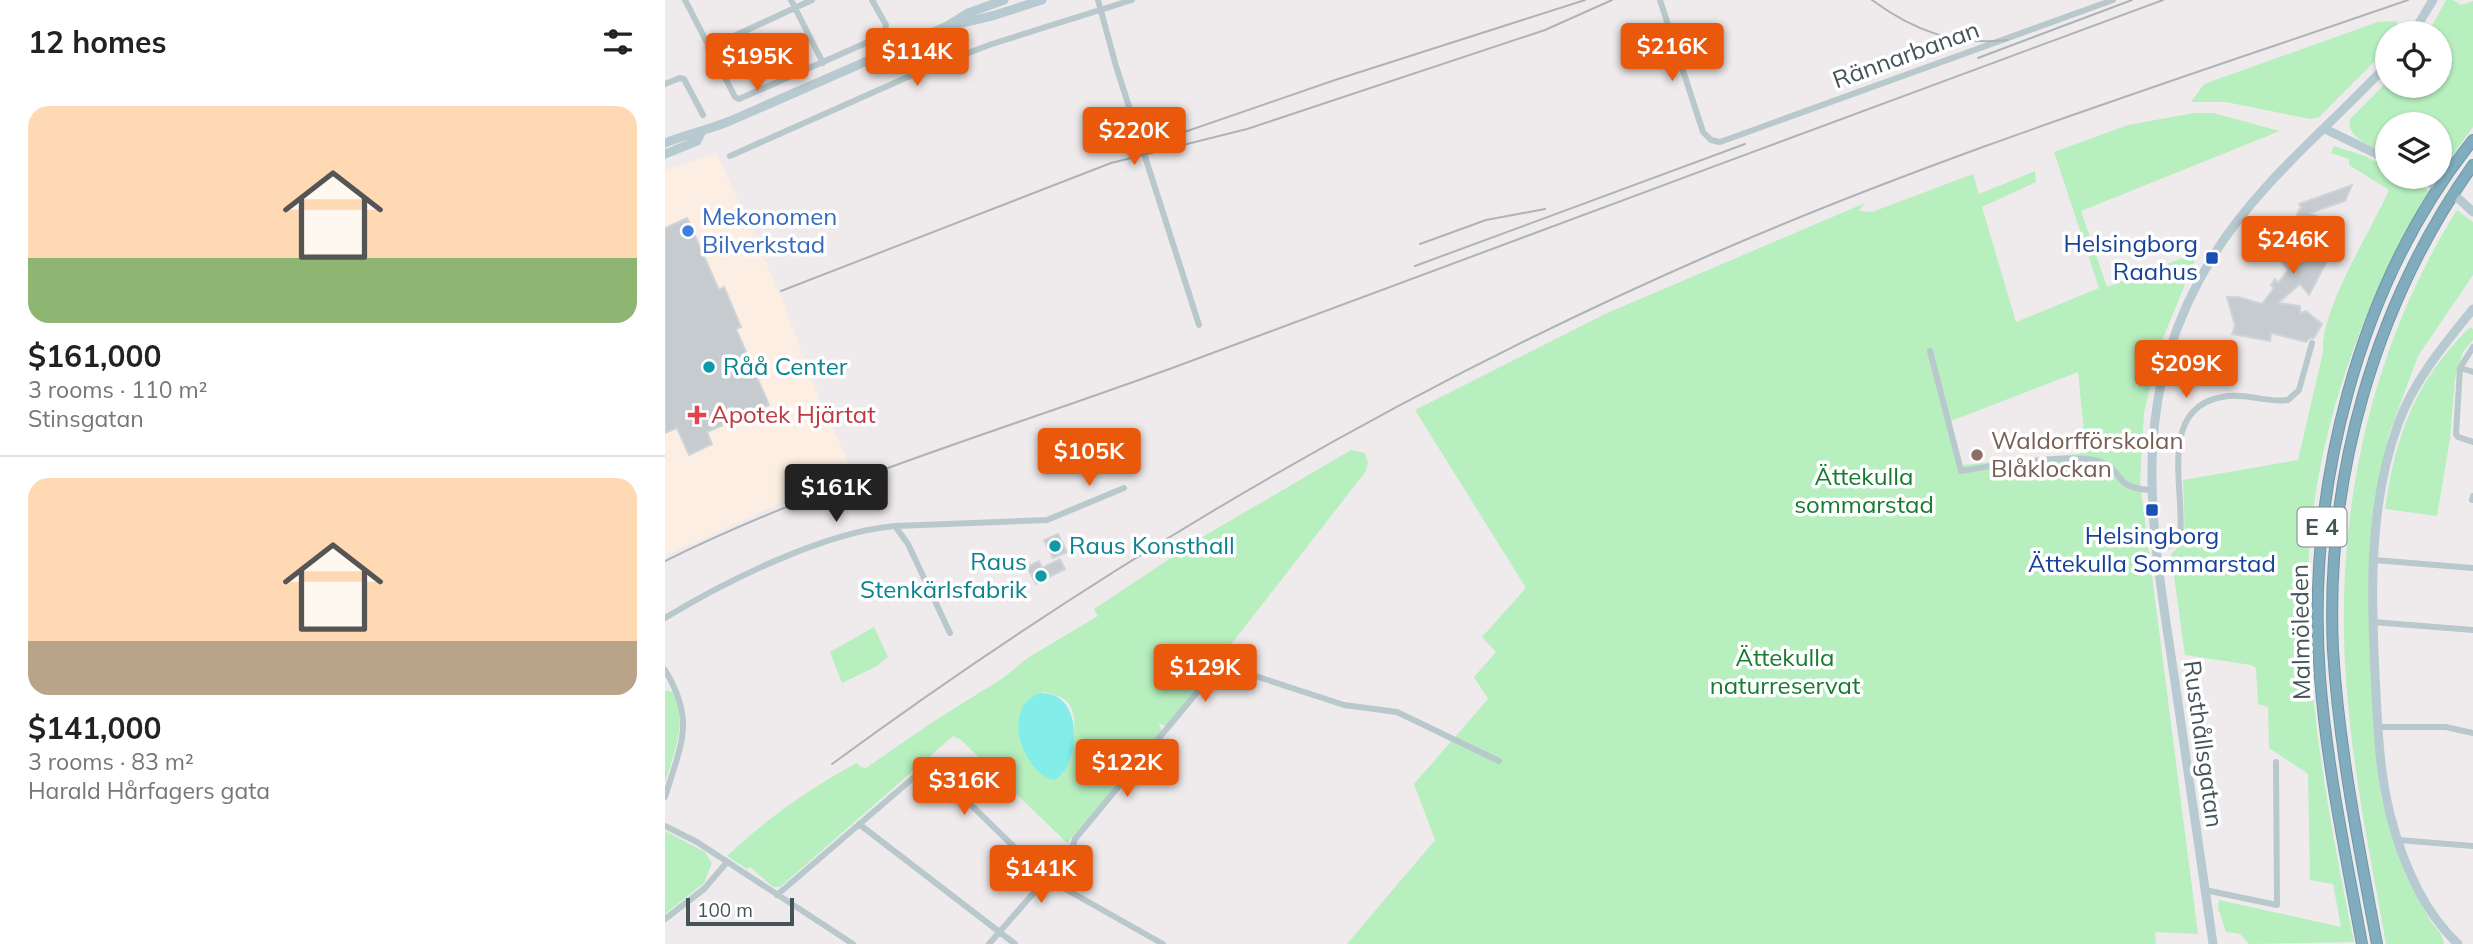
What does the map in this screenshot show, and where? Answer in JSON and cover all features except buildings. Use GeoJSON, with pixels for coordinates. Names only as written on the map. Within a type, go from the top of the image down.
{"type":"FeatureCollection","features":[{"type":"Feature","properties":{"kind":"highway","name":"Malmöleden"},"geometry":{"type":"LineString","coordinates":[[2362,944],[2338,812],[2320,676],[2319,571],[2328,483],[2349,391],[2380,303],[2423,216],[2473,140]]}},
{"type":"Feature","properties":{"kind":"highway","name":"Malmöleden"},"geometry":{"type":"LineString","coordinates":[[2377,944],[2352,808],[2335,677],[2333,598],[2338,519],[2358,411],[2392,311],[2436,222],[2473,165]]}},
{"type":"Feature","properties":{"kind":"main road"},"geometry":{"type":"LineString","coordinates":[[665,143],[693,132],[701,133],[947,26],[968,13],[1005,0]]}},
{"type":"Feature","properties":{"kind":"main road"},"geometry":{"type":"LineString","coordinates":[[947,26],[992,16],[1042,0]]}},
{"type":"Feature","properties":{"kind":"main road"},"geometry":{"type":"LineString","coordinates":[[2420,21],[2433,0]]}},
{"type":"Feature","properties":{"kind":"main road","name":"Rusthållsgatan"},"geometry":{"type":"LineString","coordinates":[[2213,944],[2156,549],[2150,490],[2151,454],[2159,396],[2169,352],[2188,303],[2212,258],[2237,221],[2375,77]]}},
{"type":"Feature","properties":{"kind":"main road"},"geometry":{"type":"LineString","coordinates":[[2325,129],[2375,153]]}},
{"type":"Feature","properties":{"kind":"main road"},"geometry":{"type":"LineString","coordinates":[[665,154],[697,141],[701,133]]}},
{"type":"Feature","properties":{"kind":"main road"},"geometry":{"type":"LineString","coordinates":[[2459,199],[2473,212]]}},
{"type":"Feature","properties":{"kind":"main road"},"geometry":{"type":"LineString","coordinates":[[2458,944],[2431,912],[2411,874],[2398,840],[2385,792],[2378,727],[2373,622],[2374,560],[2386,466],[2401,416],[2418,382],[2472,312]]}},
{"type":"Feature","properties":{"kind":"street"},"geometry":{"type":"LineString","coordinates":[[685,0],[708,48],[735,97],[739,99],[884,34],[887,29],[873,0]]}},
{"type":"Feature","properties":{"kind":"street"},"geometry":{"type":"LineString","coordinates":[[792,0],[823,63]]}},
{"type":"Feature","properties":{"kind":"street"},"geometry":{"type":"LineString","coordinates":[[708,48],[812,0]]}},
{"type":"Feature","properties":{"kind":"street"},"geometry":{"type":"LineString","coordinates":[[1098,0],[1116,66],[1199,325]]}},
{"type":"Feature","properties":{"kind":"street"},"geometry":{"type":"LineString","coordinates":[[730,156],[928,68],[992,44],[1132,0]]}},
{"type":"Feature","properties":{"kind":"street","name":"Rännarbanan"},"geometry":{"type":"LineString","coordinates":[[1660,0],[1703,132],[1713,141],[1729,141],[2113,0]]}},
{"type":"Feature","properties":{"kind":"street"},"geometry":{"type":"LineString","coordinates":[[665,84],[684,79],[703,115]]}},
{"type":"Feature","properties":{"kind":"street"},"geometry":{"type":"LineString","coordinates":[[2156,549],[2175,544],[2180,539],[2179,441],[2189,418],[2205,403],[2227,397],[2288,400],[2299,390],[2312,343]]}},
{"type":"Feature","properties":{"kind":"street"},"geometry":{"type":"LineString","coordinates":[[2473,347],[2460,368],[2456,434],[2458,438],[2473,442]]}},
{"type":"Feature","properties":{"kind":"street"},"geometry":{"type":"LineString","coordinates":[[1930,351],[1961,471],[2031,461],[2091,460],[2105,464],[2130,488],[2150,490]]}},
{"type":"Feature","properties":{"kind":"street"},"geometry":{"type":"LineString","coordinates":[[2460,368],[2473,372]]}},
{"type":"Feature","properties":{"kind":"street"},"geometry":{"type":"LineString","coordinates":[[665,618],[726,584],[856,531],[895,526],[1047,520],[1124,488]]}},
{"type":"Feature","properties":{"kind":"street"},"geometry":{"type":"LineString","coordinates":[[895,526],[908,544],[950,633]]}},
{"type":"Feature","properties":{"kind":"street"},"geometry":{"type":"LineString","coordinates":[[2374,560],[2473,568]]}},
{"type":"Feature","properties":{"kind":"street"},"geometry":{"type":"LineString","coordinates":[[2373,622],[2473,630]]}},
{"type":"Feature","properties":{"kind":"street"},"geometry":{"type":"LineString","coordinates":[[665,670],[682,703],[684,722],[682,742],[665,797]]}},
{"type":"Feature","properties":{"kind":"street"},"geometry":{"type":"LineString","coordinates":[[989,944],[1072,849],[1075,839],[1213,675],[1227,670],[1255,676],[1344,705],[1397,712],[1499,761]]}},
{"type":"Feature","properties":{"kind":"street"},"geometry":{"type":"LineString","coordinates":[[2378,727],[2446,727],[2473,733]]}},
{"type":"Feature","properties":{"kind":"street"},"geometry":{"type":"LineString","coordinates":[[2205,890],[2277,905],[2276,762]]}},
{"type":"Feature","properties":{"kind":"street"},"geometry":{"type":"LineString","coordinates":[[777,895],[927,766],[933,768],[1047,878],[1163,944]]}},
{"type":"Feature","properties":{"kind":"street"},"geometry":{"type":"LineString","coordinates":[[859,824],[1015,944]]}},
{"type":"Feature","properties":{"kind":"street"},"geometry":{"type":"LineString","coordinates":[[665,826],[697,842],[853,944]]}},
{"type":"Feature","properties":{"kind":"street"},"geometry":{"type":"LineString","coordinates":[[2398,840],[2473,846]]}},
{"type":"Feature","properties":{"kind":"street"},"geometry":{"type":"LineString","coordinates":[[665,919],[704,889],[727,862]]}},
{"type":"Feature","properties":{"kind":"shaded area"},"geometry":{"type":"Polygon","coordinates":[[[717,153],[782,299],[821,403],[852,470],[665,556],[665,170],[717,153]]]}},
{"type":"Feature","properties":{"kind":"green space"},"geometry":{"type":"Polygon","coordinates":[[[2446,0],[2453,0],[2461,5],[2473,1],[2473,127],[2452,156],[2452,112],[2375,112],[2375,147],[2356,137],[2350,126],[2350,119],[2375,94],[2375,98],[2452,98],[2452,21],[2435,21],[2446,0]]]}},
{"type":"Feature","properties":{"kind":"green space"},"geometry":{"type":"Polygon","coordinates":[[[2375,23],[2375,61],[2319,117],[2310,119],[2226,102],[2191,102],[2204,84],[2375,23]]]}},
{"type":"Feature","properties":{"kind":"green space","name":"Ättekulla naturreservat"},"geometry":{"type":"Polygon","coordinates":[[[2194,113],[2213,113],[2280,131],[2081,211],[2107,287],[2198,252],[2158,351],[2144,413],[2140,482],[2198,934],[2155,932],[2156,944],[1347,944],[1435,840],[1414,784],[1488,699],[1474,677],[1496,652],[1482,637],[1526,588],[1415,410],[1605,314],[1865,203],[1859,211],[1872,212],[1973,174],[1979,194],[2035,171],[2036,182],[1982,207],[2016,322],[2099,288],[2054,152],[2128,125],[2194,113]],[[2078,372],[1951,421],[1963,465],[2086,453],[2078,372]]]}},
{"type":"Feature","properties":{"kind":"green space"},"geometry":{"type":"Polygon","coordinates":[[[2334,146],[2375,161],[2375,181],[2349,165],[2349,159],[2331,153],[2334,146]]]}},
{"type":"Feature","properties":{"kind":"green space"},"geometry":{"type":"Polygon","coordinates":[[[2389,190],[2429,191],[2376,293],[2337,400],[2313,512],[2308,570],[2308,628],[2314,707],[2325,786],[2354,942],[2249,944],[2240,934],[2226,932],[2218,908],[2219,900],[2341,927],[2333,884],[2310,880],[2308,774],[2269,748],[2268,707],[2258,704],[2256,668],[2185,655],[2171,554],[2185,540],[2183,480],[2298,460],[2330,315],[2348,271],[2389,190]]]}},
{"type":"Feature","properties":{"kind":"green space"},"geometry":{"type":"Polygon","coordinates":[[[2457,210],[2473,222],[2473,275],[2418,356],[2388,437],[2375,501],[2369,570],[2370,669],[2381,798],[2405,874],[2431,922],[2441,934],[2444,944],[2386,944],[2359,794],[2348,703],[2344,639],[2345,575],[2351,511],[2362,447],[2378,385],[2399,325],[2425,266],[2457,210]]]}},
{"type":"Feature","properties":{"kind":"green space"},"geometry":{"type":"Polygon","coordinates":[[[2470,327],[2473,329],[2473,340],[2463,352],[2455,379],[2450,439],[2437,516],[2385,509],[2395,456],[2411,410],[2435,368],[2470,327]]]}},
{"type":"Feature","properties":{"kind":"green space"},"geometry":{"type":"Polygon","coordinates":[[[1351,450],[1365,453],[1368,463],[1366,471],[1170,723],[1166,726],[1159,723],[1162,733],[1067,843],[961,740],[953,736],[780,887],[773,887],[750,867],[747,869],[727,856],[806,793],[857,763],[866,768],[1003,678],[1029,657],[1098,616],[1094,609],[1204,536],[1351,450]],[[1044,692],[1029,698],[1062,774],[1072,750],[1074,720],[1067,701],[1044,692]]]}},
{"type":"Feature","properties":{"kind":"green space"},"geometry":{"type":"Polygon","coordinates":[[[874,627],[888,657],[877,666],[842,683],[830,652],[874,627]]]}},
{"type":"Feature","properties":{"kind":"green space"},"geometry":{"type":"Polygon","coordinates":[[[665,690],[673,692],[679,726],[665,783],[665,690]]]}},
{"type":"Feature","properties":{"kind":"green space"},"geometry":{"type":"Polygon","coordinates":[[[665,831],[705,852],[712,863],[704,883],[665,914],[665,831]]]}},
{"type":"Feature","properties":{"kind":"water"},"geometry":{"type":"Polygon","coordinates":[[[1040,693],[1055,695],[1065,704],[1074,730],[1070,760],[1054,780],[1043,775],[1033,765],[1020,739],[1018,725],[1021,711],[1028,700],[1040,693]]]}},
{"type":"Feature","properties":{"kind":"railway"},"geometry":{"type":"LineString","coordinates":[[1138,148],[1335,80],[1585,0]]}},
{"type":"Feature","properties":{"kind":"railway"},"geometry":{"type":"LineString","coordinates":[[781,291],[1111,163],[1247,129],[1545,30],[1612,0]]}},
{"type":"Feature","properties":{"kind":"railway"},"geometry":{"type":"LineString","coordinates":[[1872,0],[1904,20],[1936,34],[1970,41],[2008,40]]}},
{"type":"Feature","properties":{"kind":"railway"},"geometry":{"type":"LineString","coordinates":[[1978,58],[2132,0]]}},
{"type":"Feature","properties":{"kind":"railway"},"geometry":{"type":"LineString","coordinates":[[665,561],[728,532],[857,480],[1183,364],[2163,0]]}},
{"type":"Feature","properties":{"kind":"railway"},"geometry":{"type":"LineString","coordinates":[[832,764],[936,690],[1148,550],[1367,423],[1594,308],[1796,219],[1969,152],[2408,0]]}},
{"type":"Feature","properties":{"kind":"railway"},"geometry":{"type":"LineString","coordinates":[[1415,266],[1745,144]]}},
{"type":"Feature","properties":{"kind":"railway"},"geometry":{"type":"LineString","coordinates":[[1420,244],[1486,220],[1545,209]]}},
{"type":"Feature","properties":{"kind":"place","name":"Mekonomen Bilverkstad"},"geometry":{"type":"Point","coordinates":[688,231]}},
{"type":"Feature","properties":{"kind":"place","name":"Helsingborg Raahus"},"geometry":{"type":"Point","coordinates":[2212,258]}},
{"type":"Feature","properties":{"kind":"place","name":"Råå Center"},"geometry":{"type":"Point","coordinates":[709,367]}},
{"type":"Feature","properties":{"kind":"place","name":"Apotek Hjärtat"},"geometry":{"type":"Point","coordinates":[697,415]}},
{"type":"Feature","properties":{"kind":"place","name":"Waldorfförskolan Blåklockan"},"geometry":{"type":"Point","coordinates":[1977,455]}},
{"type":"Feature","properties":{"kind":"place","name":"Helsingborg Ättekulla Sommarstad"},"geometry":{"type":"Point","coordinates":[2152,510]}},
{"type":"Feature","properties":{"kind":"place","name":"Raus Konsthall"},"geometry":{"type":"Point","coordinates":[1055,546]}},
{"type":"Feature","properties":{"kind":"place","name":"Raus Stenkärlsfabrik"},"geometry":{"type":"Point","coordinates":[1041,576]}},
{"type":"Feature","properties":{"kind":"park label","name":"Ättekulla sommarstad"},"geometry":{"type":"Point","coordinates":[1864,491]}}]}
